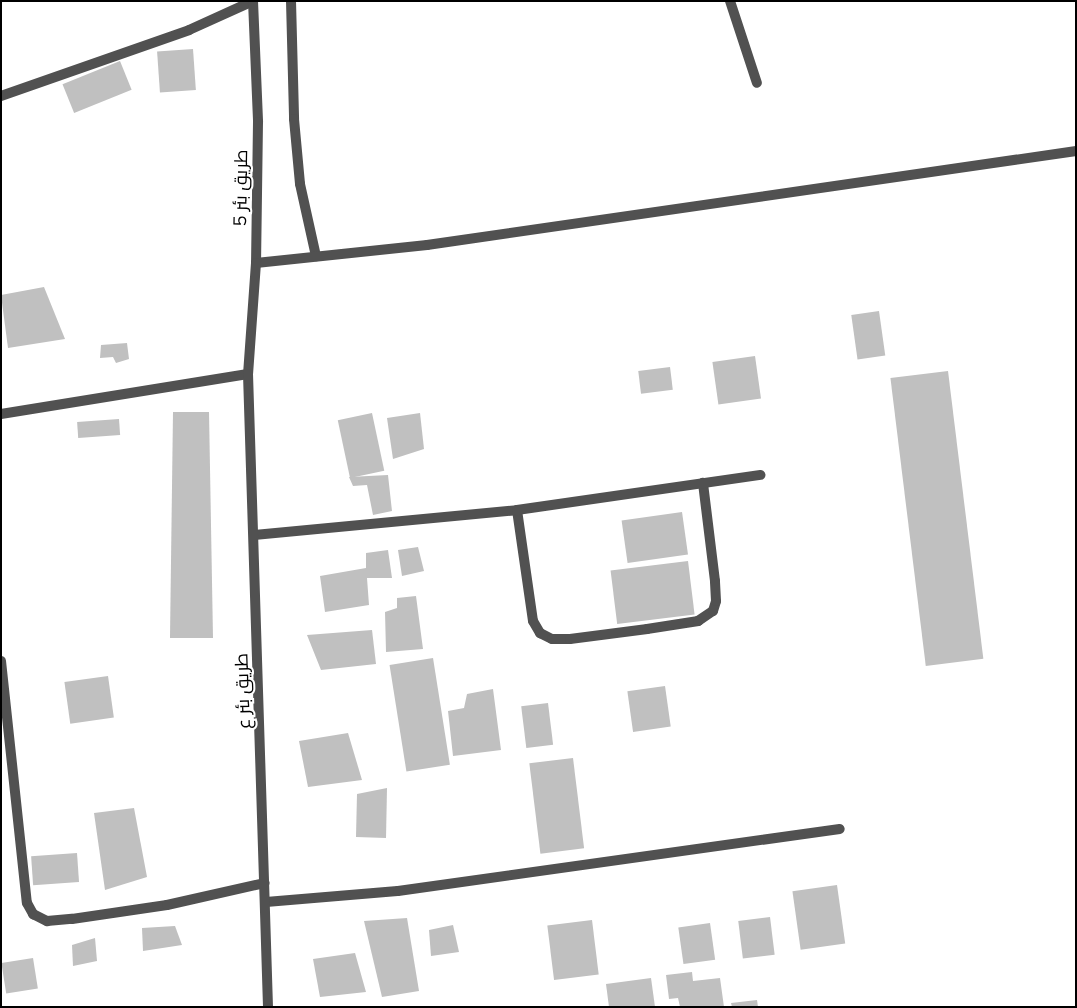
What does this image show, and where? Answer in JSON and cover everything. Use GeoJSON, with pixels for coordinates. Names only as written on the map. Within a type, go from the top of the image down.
{"type":"FeatureCollection","features":[{"type":"Feature","properties":{"kind":"street"},"geometry":{"type":"LineString","coordinates":[[1,96],[189,30],[253,1]]}},
{"type":"Feature","properties":{"kind":"street","name":"طريق بئر 5"},"geometry":{"type":"LineString","coordinates":[[248,374],[256,263],[258,122],[253,1]]}},
{"type":"Feature","properties":{"kind":"street"},"geometry":{"type":"LineString","coordinates":[[291,1],[294,119],[300,184],[316,256]]}},
{"type":"Feature","properties":{"kind":"street"},"geometry":{"type":"LineString","coordinates":[[730,1],[757,83]]}},
{"type":"Feature","properties":{"kind":"street"},"geometry":{"type":"LineString","coordinates":[[256,263],[427,245],[1076,151]]}},
{"type":"Feature","properties":{"kind":"street"},"geometry":{"type":"LineString","coordinates":[[1,414],[248,374]]}},
{"type":"Feature","properties":{"kind":"street","name":"طريق بئر ع"},"geometry":{"type":"LineString","coordinates":[[248,374],[268,1007]]}},
{"type":"Feature","properties":{"kind":"street"},"geometry":{"type":"LineString","coordinates":[[254,535],[517,510],[760,475]]}},
{"type":"Feature","properties":{"kind":"street"},"geometry":{"type":"LineString","coordinates":[[517,510],[533,621],[540,633],[552,639],[570,639],[647,629],[698,621],[713,611],[716,601],[715,581],[703,483]]}},
{"type":"Feature","properties":{"kind":"street"},"geometry":{"type":"LineString","coordinates":[[1,661],[27,903],[33,914],[47,921],[72,919],[167,905],[265,883]]}},
{"type":"Feature","properties":{"kind":"street"},"geometry":{"type":"LineString","coordinates":[[266,902],[398,891],[840,830]]}},
{"type":"Feature","properties":{"kind":"building"},"geometry":{"type":"Polygon","coordinates":[[[193,49],[196,90],[160,92],[157,52],[193,49]]]}},
{"type":"Feature","properties":{"kind":"building"},"geometry":{"type":"Polygon","coordinates":[[[120,61],[132,90],[74,113],[63,84],[120,61]]]}},
{"type":"Feature","properties":{"kind":"building"},"geometry":{"type":"Polygon","coordinates":[[[44,287],[65,339],[8,348],[1,295],[44,287]]]}},
{"type":"Feature","properties":{"kind":"building"},"geometry":{"type":"Polygon","coordinates":[[[879,311],[885,356],[858,359],[851,315],[879,311]]]}},
{"type":"Feature","properties":{"kind":"building"},"geometry":{"type":"Polygon","coordinates":[[[127,343],[129,359],[116,363],[113,357],[100,358],[101,345],[127,343]]]}},
{"type":"Feature","properties":{"kind":"building"},"geometry":{"type":"Polygon","coordinates":[[[755,356],[761,399],[718,405],[712,362],[755,356]]]}},
{"type":"Feature","properties":{"kind":"building"},"geometry":{"type":"Polygon","coordinates":[[[670,367],[673,390],[641,394],[638,371],[670,367]]]}},
{"type":"Feature","properties":{"kind":"building"},"geometry":{"type":"Polygon","coordinates":[[[948,371],[983,659],[926,666],[890,378],[948,371]]]}},
{"type":"Feature","properties":{"kind":"building"},"geometry":{"type":"Polygon","coordinates":[[[173,412],[209,412],[213,638],[170,638],[173,412]]]}},
{"type":"Feature","properties":{"kind":"building"},"geometry":{"type":"Polygon","coordinates":[[[372,413],[384,471],[350,478],[338,420],[372,413]]]}},
{"type":"Feature","properties":{"kind":"building"},"geometry":{"type":"Polygon","coordinates":[[[420,413],[424,449],[393,459],[387,418],[420,413]]]}},
{"type":"Feature","properties":{"kind":"building"},"geometry":{"type":"Polygon","coordinates":[[[119,419],[120,435],[78,438],[77,422],[119,419]]]}},
{"type":"Feature","properties":{"kind":"building"},"geometry":{"type":"Polygon","coordinates":[[[388,475],[392,511],[373,515],[367,485],[353,486],[349,477],[388,475]]]}},
{"type":"Feature","properties":{"kind":"building"},"geometry":{"type":"Polygon","coordinates":[[[682,512],[688,555],[628,563],[622,520],[682,512]]]}},
{"type":"Feature","properties":{"kind":"building"},"geometry":{"type":"Polygon","coordinates":[[[418,547],[424,571],[402,576],[398,550],[418,547]]]}},
{"type":"Feature","properties":{"kind":"building"},"geometry":{"type":"Polygon","coordinates":[[[388,550],[392,578],[367,578],[369,605],[325,612],[320,576],[366,568],[366,553],[388,550]]]}},
{"type":"Feature","properties":{"kind":"building"},"geometry":{"type":"Polygon","coordinates":[[[688,561],[695,615],[617,624],[611,571],[688,561]]]}},
{"type":"Feature","properties":{"kind":"building"},"geometry":{"type":"Polygon","coordinates":[[[416,596],[423,649],[386,652],[385,612],[397,608],[397,598],[416,596]]]}},
{"type":"Feature","properties":{"kind":"building"},"geometry":{"type":"Polygon","coordinates":[[[372,630],[376,664],[321,670],[307,635],[372,630]]]}},
{"type":"Feature","properties":{"kind":"building"},"geometry":{"type":"Polygon","coordinates":[[[433,658],[450,765],[406,772],[390,665],[433,658]]]}},
{"type":"Feature","properties":{"kind":"building"},"geometry":{"type":"Polygon","coordinates":[[[108,676],[114,718],[70,724],[64,682],[108,676]]]}},
{"type":"Feature","properties":{"kind":"building"},"geometry":{"type":"Polygon","coordinates":[[[665,686],[671,727],[633,732],[627,691],[665,686]]]}},
{"type":"Feature","properties":{"kind":"building"},"geometry":{"type":"Polygon","coordinates":[[[493,689],[501,750],[453,756],[448,711],[464,708],[467,694],[493,689]]]}},
{"type":"Feature","properties":{"kind":"building"},"geometry":{"type":"Polygon","coordinates":[[[548,703],[553,745],[526,748],[521,706],[548,703]]]}},
{"type":"Feature","properties":{"kind":"building"},"geometry":{"type":"Polygon","coordinates":[[[348,733],[362,780],[308,787],[299,741],[348,733]]]}},
{"type":"Feature","properties":{"kind":"building"},"geometry":{"type":"Polygon","coordinates":[[[573,758],[584,848],[540,854],[529,763],[573,758]]]}},
{"type":"Feature","properties":{"kind":"building"},"geometry":{"type":"Polygon","coordinates":[[[387,788],[386,838],[356,837],[357,794],[387,788]]]}},
{"type":"Feature","properties":{"kind":"building"},"geometry":{"type":"Polygon","coordinates":[[[134,808],[147,877],[105,890],[94,813],[134,808]]]}},
{"type":"Feature","properties":{"kind":"building"},"geometry":{"type":"Polygon","coordinates":[[[77,853],[79,882],[33,885],[31,856],[77,853]]]}},
{"type":"Feature","properties":{"kind":"building"},"geometry":{"type":"Polygon","coordinates":[[[837,885],[845,943],[801,950],[792,891],[837,885]]]}},
{"type":"Feature","properties":{"kind":"building"},"geometry":{"type":"Polygon","coordinates":[[[770,917],[775,955],[743,959],[738,921],[770,917]]]}},
{"type":"Feature","properties":{"kind":"building"},"geometry":{"type":"Polygon","coordinates":[[[407,918],[419,991],[382,997],[364,921],[407,918]]]}},
{"type":"Feature","properties":{"kind":"building"},"geometry":{"type":"Polygon","coordinates":[[[592,920],[599,975],[554,980],[547,925],[592,920]]]}},
{"type":"Feature","properties":{"kind":"building"},"geometry":{"type":"Polygon","coordinates":[[[710,923],[715,960],[683,964],[678,927],[710,923]]]}},
{"type":"Feature","properties":{"kind":"building"},"geometry":{"type":"Polygon","coordinates":[[[453,925],[459,952],[431,956],[429,930],[453,925]]]}},
{"type":"Feature","properties":{"kind":"building"},"geometry":{"type":"Polygon","coordinates":[[[175,926],[182,945],[143,951],[142,928],[175,926]]]}},
{"type":"Feature","properties":{"kind":"building"},"geometry":{"type":"Polygon","coordinates":[[[95,938],[97,961],[73,966],[72,945],[95,938]]]}},
{"type":"Feature","properties":{"kind":"building"},"geometry":{"type":"Polygon","coordinates":[[[355,953],[366,992],[320,997],[313,959],[355,953]]]}},
{"type":"Feature","properties":{"kind":"building"},"geometry":{"type":"Polygon","coordinates":[[[33,958],[38,989],[6,994],[1,963],[33,958]]]}},
{"type":"Feature","properties":{"kind":"building"},"geometry":{"type":"Polygon","coordinates":[[[692,972],[693,981],[720,978],[724,1007],[680,1007],[678,998],[669,999],[666,975],[692,972]]]}},
{"type":"Feature","properties":{"kind":"building"},"geometry":{"type":"Polygon","coordinates":[[[651,978],[655,1007],[609,1007],[606,984],[651,978]]]}},
{"type":"Feature","properties":{"kind":"building"},"geometry":{"type":"Polygon","coordinates":[[[757,1000],[758,1007],[732,1007],[731,1003],[757,1000]]]}}]}
